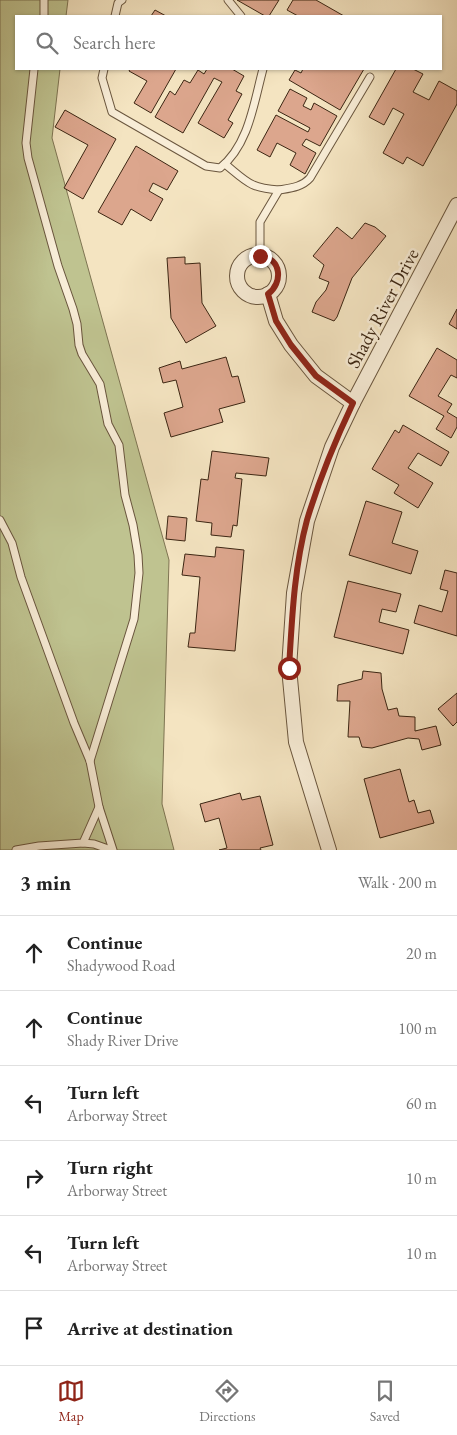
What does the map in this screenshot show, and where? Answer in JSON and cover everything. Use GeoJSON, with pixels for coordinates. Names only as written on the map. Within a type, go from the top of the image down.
{"type":"FeatureCollection","features":[{"type":"Feature","properties":{"kind":"street","name":"Shady River Drive"},"geometry":{"type":"LineString","coordinates":[[329,850],[296,742],[289,668],[294,593],[307,521],[332,448],[353,403],[455,214]]}},
{"type":"Feature","properties":{"kind":"street"},"geometry":{"type":"LineString","coordinates":[[260,256],[270,259],[278,270],[277,284],[268,294],[255,297],[248,295],[239,285],[237,279],[240,266],[244,260],[260,256]]}},
{"type":"Feature","properties":{"kind":"street"},"geometry":{"type":"LineString","coordinates":[[268,294],[276,321],[291,345],[316,376],[353,403]]}},
{"type":"Feature","properties":{"kind":"lane"},"geometry":{"type":"LineString","coordinates":[[44,0],[44,15]]}},
{"type":"Feature","properties":{"kind":"lane"},"geometry":{"type":"LineString","coordinates":[[115,15],[118,3],[122,0]]}},
{"type":"Feature","properties":{"kind":"lane"},"geometry":{"type":"LineString","coordinates":[[228,0],[240,15]]}},
{"type":"Feature","properties":{"kind":"lane"},"geometry":{"type":"LineString","coordinates":[[34,70],[26,142],[28,158],[58,266],[75,316],[79,345],[82,354],[100,384],[108,424],[119,445],[125,495],[138,555],[134,619],[90,760]]}},
{"type":"Feature","properties":{"kind":"lane"},"geometry":{"type":"LineString","coordinates":[[104,70],[102,78],[112,112],[206,166],[220,168],[229,160],[246,132],[263,70]]}},
{"type":"Feature","properties":{"kind":"lane"},"geometry":{"type":"LineString","coordinates":[[225,164],[250,184],[262,188],[280,190],[304,184],[310,178],[370,77]]}},
{"type":"Feature","properties":{"kind":"lane"},"geometry":{"type":"LineString","coordinates":[[260,256],[260,222],[280,190]]}},
{"type":"Feature","properties":{"kind":"lane"},"geometry":{"type":"LineString","coordinates":[[0,520],[12,543],[21,577],[74,723],[90,760],[99,807],[112,850]]}},
{"type":"Feature","properties":{"kind":"lane"},"geometry":{"type":"LineString","coordinates":[[83,843],[99,807]]}},
{"type":"Feature","properties":{"kind":"lane"},"geometry":{"type":"LineString","coordinates":[[16,850],[39,846],[83,843],[94,844],[112,850]]}},
{"type":"Feature","properties":{"kind":"green space"},"geometry":{"type":"Polygon","coordinates":[[[0,0],[68,0],[66,15],[15,15],[15,70],[60,70],[52,138],[169,560],[162,804],[174,850],[0,850],[0,0]]]}},
{"type":"Feature","properties":{"kind":"building"},"geometry":{"type":"Polygon","coordinates":[[[237,0],[279,0],[270,15],[263,15],[237,0]]]}},
{"type":"Feature","properties":{"kind":"building"},"geometry":{"type":"Polygon","coordinates":[[[293,0],[316,0],[342,15],[296,15],[287,10],[293,0]]]}},
{"type":"Feature","properties":{"kind":"building"},"geometry":{"type":"Polygon","coordinates":[[[155,10],[164,15],[152,15],[155,10]]]}},
{"type":"Feature","properties":{"kind":"building"},"geometry":{"type":"Polygon","coordinates":[[[175,70],[151,113],[134,103],[147,81],[129,71],[175,70]]]}},
{"type":"Feature","properties":{"kind":"building"},"geometry":{"type":"Polygon","coordinates":[[[198,70],[204,74],[206,70],[234,70],[244,76],[236,91],[242,94],[228,120],[233,123],[224,138],[198,123],[222,82],[214,78],[183,133],[155,117],[170,91],[175,95],[184,80],[190,83],[198,70]]]}},
{"type":"Feature","properties":{"kind":"building"},"geometry":{"type":"Polygon","coordinates":[[[295,70],[301,73],[302,70],[363,70],[340,110],[289,80],[295,70]]]}},
{"type":"Feature","properties":{"kind":"building"},"geometry":{"type":"Polygon","coordinates":[[[395,70],[415,70],[423,74],[413,92],[429,100],[439,81],[457,91],[457,104],[423,166],[407,157],[403,164],[383,153],[404,114],[393,108],[384,125],[369,117],[395,70]]]}},
{"type":"Feature","properties":{"kind":"building"},"geometry":{"type":"Polygon","coordinates":[[[290,89],[307,98],[303,106],[311,110],[314,103],[337,116],[320,146],[306,139],[302,145],[316,153],[305,174],[290,165],[296,153],[277,143],[270,157],[257,150],[276,115],[308,132],[310,128],[278,111],[290,89]]]}},
{"type":"Feature","properties":{"kind":"building"},"geometry":{"type":"Polygon","coordinates":[[[65,110],[116,139],[83,199],[64,188],[88,145],[55,127],[65,110]]]}},
{"type":"Feature","properties":{"kind":"building"},"geometry":{"type":"Polygon","coordinates":[[[136,146],[178,171],[167,190],[153,183],[149,191],[163,199],[151,221],[131,209],[122,225],[98,212],[136,146]]]}},
{"type":"Feature","properties":{"kind":"building"},"geometry":{"type":"Polygon","coordinates":[[[365,223],[375,227],[386,236],[352,278],[334,321],[312,312],[329,282],[319,278],[324,265],[313,256],[337,227],[352,239],[365,223]]]}},
{"type":"Feature","properties":{"kind":"building"},"geometry":{"type":"Polygon","coordinates":[[[185,257],[185,264],[200,263],[202,303],[216,326],[186,343],[171,318],[167,258],[185,257]]]}},
{"type":"Feature","properties":{"kind":"building"},"geometry":{"type":"Polygon","coordinates":[[[457,309],[457,329],[449,324],[457,309]]]}},
{"type":"Feature","properties":{"kind":"building"},"geometry":{"type":"Polygon","coordinates":[[[437,348],[457,360],[457,378],[451,375],[438,396],[452,404],[447,412],[457,418],[457,427],[451,438],[436,429],[444,416],[409,396],[437,348]]]}},
{"type":"Feature","properties":{"kind":"building"},"geometry":{"type":"Polygon","coordinates":[[[226,357],[232,377],[238,376],[245,402],[219,409],[223,422],[171,437],[164,413],[183,407],[176,380],[163,383],[159,368],[180,361],[182,369],[226,357]]]}},
{"type":"Feature","properties":{"kind":"building"},"geometry":{"type":"Polygon","coordinates":[[[403,425],[449,452],[441,466],[418,453],[408,468],[433,483],[418,508],[394,493],[399,485],[372,469],[395,430],[399,433],[403,425]]]}},
{"type":"Feature","properties":{"kind":"building"},"geometry":{"type":"Polygon","coordinates":[[[212,451],[269,458],[266,476],[236,473],[235,478],[242,479],[237,526],[233,525],[231,537],[211,535],[212,523],[196,521],[201,479],[208,480],[212,451]]]}},
{"type":"Feature","properties":{"kind":"building"},"geometry":{"type":"Polygon","coordinates":[[[366,501],[402,512],[392,543],[418,551],[411,574],[349,555],[366,501]]]}},
{"type":"Feature","properties":{"kind":"building"},"geometry":{"type":"Polygon","coordinates":[[[168,516],[187,518],[185,541],[166,539],[168,516]]]}},
{"type":"Feature","properties":{"kind":"building"},"geometry":{"type":"Polygon","coordinates":[[[216,547],[244,550],[235,651],[188,647],[190,633],[195,633],[200,577],[182,575],[185,554],[215,557],[216,547]]]}},
{"type":"Feature","properties":{"kind":"building"},"geometry":{"type":"Polygon","coordinates":[[[445,570],[457,573],[457,636],[414,623],[419,605],[442,612],[448,591],[440,589],[445,570]]]}},
{"type":"Feature","properties":{"kind":"building"},"geometry":{"type":"Polygon","coordinates":[[[348,581],[401,594],[396,612],[382,609],[379,622],[409,630],[403,654],[334,637],[348,581]]]}},
{"type":"Feature","properties":{"kind":"building"},"geometry":{"type":"Polygon","coordinates":[[[363,671],[381,673],[382,689],[388,710],[397,708],[399,716],[415,717],[415,731],[436,726],[441,745],[422,750],[419,739],[408,738],[372,748],[362,747],[359,737],[348,737],[350,701],[337,701],[338,685],[362,679],[363,671]]]}},
{"type":"Feature","properties":{"kind":"building"},"geometry":{"type":"Polygon","coordinates":[[[457,693],[457,722],[453,726],[438,709],[457,693]]]}},
{"type":"Feature","properties":{"kind":"building"},"geometry":{"type":"Polygon","coordinates":[[[400,769],[409,802],[414,800],[418,813],[430,810],[434,823],[380,838],[364,779],[400,769]]]}},
{"type":"Feature","properties":{"kind":"building"},"geometry":{"type":"Polygon","coordinates":[[[240,793],[242,800],[260,796],[273,845],[260,848],[261,850],[219,850],[227,848],[219,818],[205,822],[200,804],[240,793]]]}},
{"type":"Feature","properties":{"kind":"route"},"geometry":{"type":"LineString","coordinates":[[260,256],[270,259],[278,270],[279,278],[277,284],[274,290],[268,294],[276,321],[291,345],[316,376],[353,403],[332,448],[307,521],[294,593],[289,668]]}}]}
